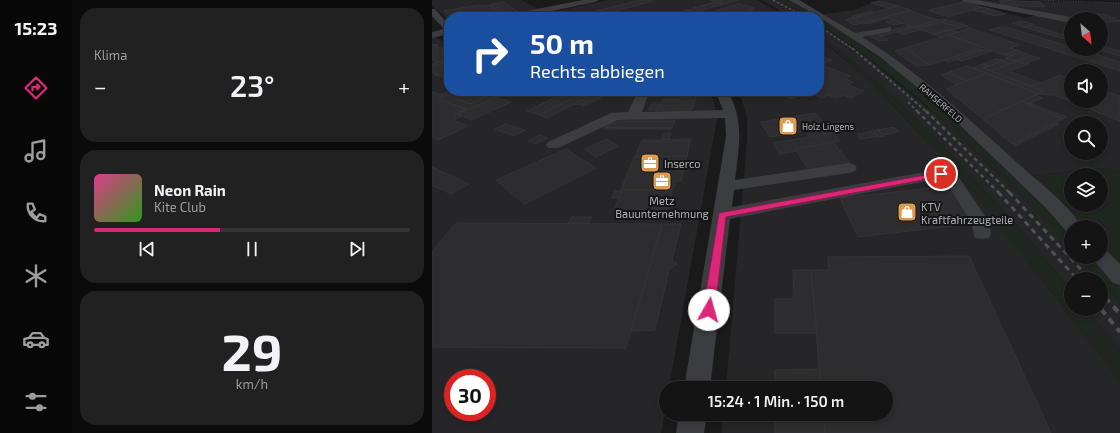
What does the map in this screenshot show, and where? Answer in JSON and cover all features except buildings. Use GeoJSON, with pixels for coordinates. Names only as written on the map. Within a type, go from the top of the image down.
{"type":"FeatureCollection","features":[{"type":"Feature","properties":{"kind":"street"},"geometry":{"type":"LineString","coordinates":[[538,12],[594,0]]}},
{"type":"Feature","properties":{"kind":"street","name":"RAHSERFELD"},"geometry":{"type":"LineString","coordinates":[[792,0],[812,12]]}},
{"type":"Feature","properties":{"kind":"street"},"geometry":{"type":"LineString","coordinates":[[966,0],[1064,19]]}},
{"type":"Feature","properties":{"kind":"street"},"geometry":{"type":"LineString","coordinates":[[432,11],[444,24]]}},
{"type":"Feature","properties":{"kind":"street","name":"RAHSERFELD"},"geometry":{"type":"LineString","coordinates":[[824,19],[884,55],[944,103],[1052,204],[1067,220]]}},
{"type":"Feature","properties":{"kind":"street"},"geometry":{"type":"LineString","coordinates":[[853,36],[888,28]]}},
{"type":"Feature","properties":{"kind":"street"},"geometry":{"type":"LineString","coordinates":[[432,35],[444,31]]}},
{"type":"Feature","properties":{"kind":"street"},"geometry":{"type":"LineString","coordinates":[[634,114],[642,96]]}},
{"type":"Feature","properties":{"kind":"street"},"geometry":{"type":"LineString","coordinates":[[553,145],[616,116],[723,102],[732,136],[698,381]]}},
{"type":"Feature","properties":{"kind":"street"},"geometry":{"type":"LineString","coordinates":[[726,186],[849,168]]}},
{"type":"Feature","properties":{"kind":"street"},"geometry":{"type":"LineString","coordinates":[[722,215],[941,174],[954,182],[980,222],[982,233]]}},
{"type":"Feature","properties":{"kind":"street"},"geometry":{"type":"LineString","coordinates":[[1108,264],[1120,277]]}},
{"type":"Feature","properties":{"kind":"street"},"geometry":{"type":"LineString","coordinates":[[690,433],[692,421]]}},
{"type":"Feature","properties":{"kind":"path"},"geometry":{"type":"LineString","coordinates":[[1032,0],[1120,3]]}},
{"type":"Feature","properties":{"kind":"shaded area"},"geometry":{"type":"Polygon","coordinates":[[[521,0],[538,9],[524,12],[444,12],[444,16],[432,5],[432,1],[521,0]]]}},
{"type":"Feature","properties":{"kind":"shaded area"},"geometry":{"type":"Polygon","coordinates":[[[608,0],[757,0],[777,12],[560,12],[558,11],[608,0]]]}},
{"type":"Feature","properties":{"kind":"shaded area"},"geometry":{"type":"Polygon","coordinates":[[[762,0],[777,0],[799,12],[783,12],[762,0]]]}},
{"type":"Feature","properties":{"kind":"shaded area"},"geometry":{"type":"Polygon","coordinates":[[[777,0],[789,0],[810,12],[799,12],[777,0]]]}},
{"type":"Feature","properties":{"kind":"shaded area"},"geometry":{"type":"Polygon","coordinates":[[[879,0],[958,0],[1026,18],[1044,12],[976,0],[1120,3],[1120,174],[1108,168],[1064,168],[1064,172],[1029,176],[968,119],[916,74],[885,52],[824,14],[854,10],[879,0]]]}},
{"type":"Feature","properties":{"kind":"shaded area"},"geometry":{"type":"Polygon","coordinates":[[[824,20],[906,76],[960,122],[1064,223],[1064,241],[952,129],[910,91],[866,56],[824,27],[824,20]]]}},
{"type":"Feature","properties":{"kind":"shaded area"},"geometry":{"type":"Polygon","coordinates":[[[824,27],[864,55],[948,125],[1049,224],[1064,241],[1064,264],[1084,264],[1092,272],[1064,272],[1064,282],[1017,225],[921,123],[847,56],[824,39],[824,27]]]}},
{"type":"Feature","properties":{"kind":"shaded area"},"geometry":{"type":"Polygon","coordinates":[[[434,37],[444,41],[444,96],[711,96],[714,101],[717,119],[670,381],[659,381],[659,421],[663,421],[661,433],[432,433],[432,38],[434,37]]]}},
{"type":"Feature","properties":{"kind":"shaded area"},"geometry":{"type":"Polygon","coordinates":[[[824,39],[847,56],[921,123],[1017,225],[1064,282],[1064,308],[992,217],[938,154],[867,79],[824,42],[824,39]]]}},
{"type":"Feature","properties":{"kind":"shaded area"},"geometry":{"type":"Polygon","coordinates":[[[824,43],[861,72],[943,158],[999,224],[1064,308],[1064,316],[1070,316],[1120,381],[1120,433],[722,433],[723,421],[893,421],[893,381],[727,381],[747,140],[747,118],[742,100],[739,96],[824,96],[824,43]]]}},
{"type":"Feature","properties":{"kind":"shaded area"},"geometry":{"type":"Polygon","coordinates":[[[1108,168],[1120,174],[1120,266],[1108,254],[1108,220],[1074,220],[1066,212],[1108,212],[1108,168]]]}},
{"type":"Feature","properties":{"kind":"shaded area"},"geometry":{"type":"Polygon","coordinates":[[[1064,172],[1064,210],[1029,176],[1064,172]]]}},
{"type":"Feature","properties":{"kind":"shaded area"},"geometry":{"type":"Polygon","coordinates":[[[1084,264],[1102,264],[1120,283],[1120,303],[1108,290],[1108,272],[1092,272],[1084,264]]]}},
{"type":"Feature","properties":{"kind":"shaded area"},"geometry":{"type":"Polygon","coordinates":[[[1108,290],[1120,303],[1120,350],[1092,316],[1108,316],[1108,290]]]}},
{"type":"Feature","properties":{"kind":"shaded area"},"geometry":{"type":"Polygon","coordinates":[[[1070,316],[1092,316],[1120,350],[1120,381],[1070,316]]]}},
{"type":"Feature","properties":{"kind":"railway"},"geometry":{"type":"LineString","coordinates":[[773,0],[796,12]]}},
{"type":"Feature","properties":{"kind":"railway"},"geometry":{"type":"LineString","coordinates":[[824,29],[853,49]]}},
{"type":"Feature","properties":{"kind":"railway"},"geometry":{"type":"LineString","coordinates":[[852,48],[927,112]]}},
{"type":"Feature","properties":{"kind":"railway"},"geometry":{"type":"LineString","coordinates":[[908,102],[998,192]]}},
{"type":"Feature","properties":{"kind":"railway"},"geometry":{"type":"LineString","coordinates":[[926,111],[1009,192]]}},
{"type":"Feature","properties":{"kind":"railway"},"geometry":{"type":"LineString","coordinates":[[998,192],[1071,272]]}},
{"type":"Feature","properties":{"kind":"railway"},"geometry":{"type":"LineString","coordinates":[[1009,192],[1083,272]]}},
{"type":"Feature","properties":{"kind":"railway"},"geometry":{"type":"LineString","coordinates":[[1108,300],[1120,314]]}},
{"type":"Feature","properties":{"kind":"railway"},"geometry":{"type":"LineString","coordinates":[[1107,316],[1120,332]]}},
{"type":"Feature","properties":{"kind":"place","name":"Holz Lingens"},"geometry":{"type":"Point","coordinates":[788,126]}},
{"type":"Feature","properties":{"kind":"place","name":"Inserco"},"geometry":{"type":"Point","coordinates":[650,163]}},
{"type":"Feature","properties":{"kind":"place","name":"Metz Bauunternehmung"},"geometry":{"type":"Point","coordinates":[662,181]}},
{"type":"Feature","properties":{"kind":"place","name":"KTV Kraftfahrzeugteile"},"geometry":{"type":"Point","coordinates":[907,212]}},
{"type":"Feature","properties":{"kind":"route"},"geometry":{"type":"LineString","coordinates":[[709,310],[722,215],[941,174]]}}]}
